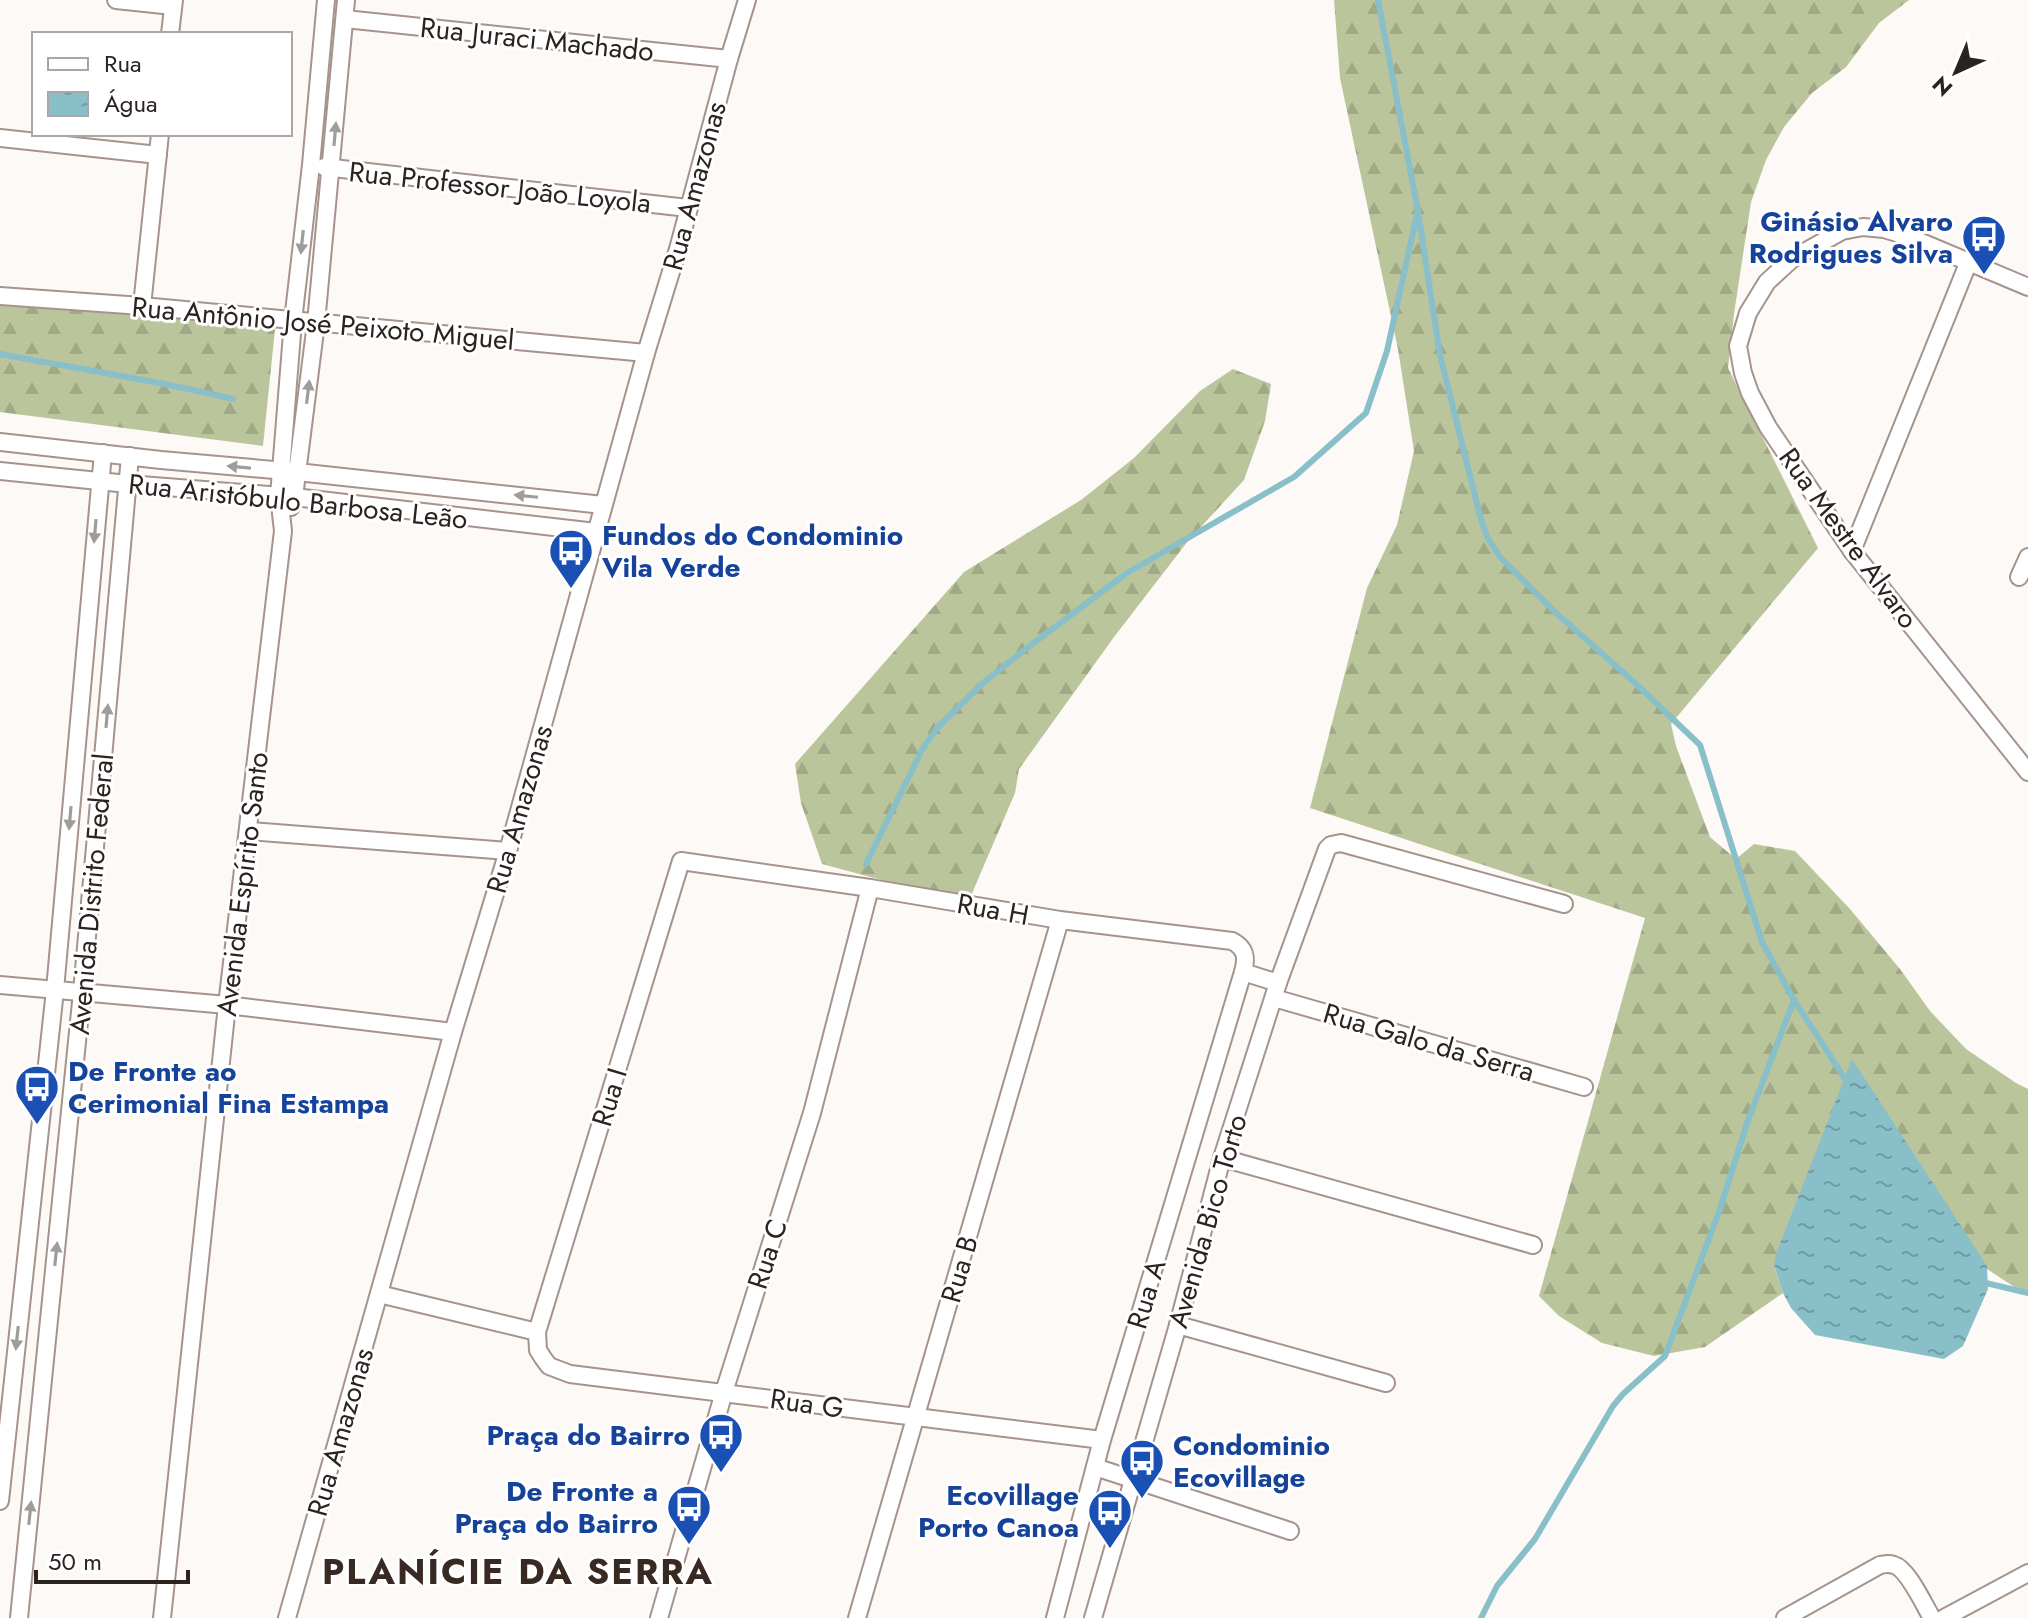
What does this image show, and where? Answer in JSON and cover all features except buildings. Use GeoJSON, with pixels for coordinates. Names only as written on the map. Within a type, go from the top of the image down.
{"type":"FeatureCollection","features":[{"type":"Feature","properties":{"kind":"street"},"geometry":{"type":"LineString","coordinates":[[116,0],[173,3],[170,32]]}},
{"type":"Feature","properties":{"kind":"street","name":"Avenida Espírito Santo"},"geometry":{"type":"LineString","coordinates":[[162,1618],[227,1005],[287,497],[293,321],[326,0]]}},
{"type":"Feature","properties":{"kind":"street","name":"Avenida Espírito Santo"},"geometry":{"type":"LineString","coordinates":[[289,472],[316,323],[346,0]]}},
{"type":"Feature","properties":{"kind":"street","name":"Rua Amazonas"},"geometry":{"type":"LineString","coordinates":[[287,1618],[453,1032],[508,851],[747,0]]}},
{"type":"Feature","properties":{"kind":"street","name":"Rua Juraci Machado"},"geometry":{"type":"LineString","coordinates":[[345,19],[729,59]]}},
{"type":"Feature","properties":{"kind":"street"},"geometry":{"type":"LineString","coordinates":[[142,306],[160,136]]}},
{"type":"Feature","properties":{"kind":"street"},"geometry":{"type":"LineString","coordinates":[[0,138],[158,155]]}},
{"type":"Feature","properties":{"kind":"street","name":"Rua Professor João Loyola"},"geometry":{"type":"LineString","coordinates":[[311,165],[688,208]]}},
{"type":"Feature","properties":{"kind":"street","name":"Rua Mestre Alvaro"},"geometry":{"type":"LineString","coordinates":[[2028,287],[1884,229],[1863,227],[1842,231],[1792,259],[1767,282],[1748,313],[1738,346],[1750,393],[1768,427],[1852,551],[2028,772]]}},
{"type":"Feature","properties":{"kind":"street"},"geometry":{"type":"LineString","coordinates":[[1852,551],[1969,261]]}},
{"type":"Feature","properties":{"kind":"street","name":"Rua Antônio José Peixoto Miguel"},"geometry":{"type":"LineString","coordinates":[[0,296],[142,306],[646,353]]}},
{"type":"Feature","properties":{"kind":"street"},"geometry":{"type":"LineString","coordinates":[[0,442],[603,505]]}},
{"type":"Feature","properties":{"kind":"street","name":"Avenida Distrito Federal"},"geometry":{"type":"LineString","coordinates":[[0,1501],[55,990],[103,453]]}},
{"type":"Feature","properties":{"kind":"street","name":"Avenida Distrito Federal"},"geometry":{"type":"LineString","coordinates":[[19,1618],[82,992],[130,456]]}},
{"type":"Feature","properties":{"kind":"street","name":"Rua Aristóbulo Barbosa Leão"},"geometry":{"type":"LineString","coordinates":[[0,471],[287,497],[596,532]]}},
{"type":"Feature","properties":{"kind":"street"},"geometry":{"type":"LineString","coordinates":[[2019,577],[2028,557]]}},
{"type":"Feature","properties":{"kind":"street"},"geometry":{"type":"LineString","coordinates":[[249,831],[508,851]]}},
{"type":"Feature","properties":{"kind":"street","name":"Avenida Bico Torto"},"geometry":{"type":"LineString","coordinates":[[1093,1618],[1178,1325],[1222,1158],[1276,990],[1327,849],[1336,843],[1346,844],[1564,904]]}},
{"type":"Feature","properties":{"kind":"street","name":"Rua H"},"geometry":{"type":"LineString","coordinates":[[681,861],[1060,920],[1232,941],[1239,945],[1246,958],[1243,972]]}},
{"type":"Feature","properties":{"kind":"street","name":"Rua I"},"geometry":{"type":"LineString","coordinates":[[537,1332],[681,861]]}},
{"type":"Feature","properties":{"kind":"street","name":"Rua C"},"geometry":{"type":"LineString","coordinates":[[659,1618],[724,1392],[812,1113],[870,888]]}},
{"type":"Feature","properties":{"kind":"street","name":"Rua B"},"geometry":{"type":"LineString","coordinates":[[857,1618],[1060,920]]}},
{"type":"Feature","properties":{"kind":"street"},"geometry":{"type":"LineString","coordinates":[[1243,972],[1276,990]]}},
{"type":"Feature","properties":{"kind":"street","name":"Rua A"},"geometry":{"type":"LineString","coordinates":[[1055,1618],[1102,1440],[1243,972]]}},
{"type":"Feature","properties":{"kind":"street"},"geometry":{"type":"LineString","coordinates":[[0,985],[227,1005],[453,1032]]}},
{"type":"Feature","properties":{"kind":"street","name":"Rua Galo da Serra"},"geometry":{"type":"LineString","coordinates":[[1276,990],[1584,1087]]}},
{"type":"Feature","properties":{"kind":"street"},"geometry":{"type":"LineString","coordinates":[[1222,1158],[1533,1245]]}},
{"type":"Feature","properties":{"kind":"street"},"geometry":{"type":"LineString","coordinates":[[379,1294],[537,1332]]}},
{"type":"Feature","properties":{"kind":"street"},"geometry":{"type":"LineString","coordinates":[[1178,1325],[1386,1383]]}},
{"type":"Feature","properties":{"kind":"street","name":"Rua G"},"geometry":{"type":"LineString","coordinates":[[537,1332],[538,1350],[549,1366],[584,1376],[1102,1440]]}},
{"type":"Feature","properties":{"kind":"street"},"geometry":{"type":"LineString","coordinates":[[1095,1467],[1290,1531]]}},
{"type":"Feature","properties":{"kind":"street"},"geometry":{"type":"LineString","coordinates":[[1785,1618],[1880,1565],[1889,1564],[1906,1574],[1932,1618]]}},
{"type":"Feature","properties":{"kind":"street"},"geometry":{"type":"LineString","coordinates":[[1944,1618],[2028,1573]]}},
{"type":"Feature","properties":{"kind":"green space"},"geometry":{"type":"Polygon","coordinates":[[[1334,0],[1909,0],[1879,23],[1846,67],[1812,93],[1784,127],[1766,160],[1751,202],[1728,368],[1818,548],[1671,724],[1676,746],[1710,837],[1736,859],[1754,844],[1795,851],[1850,909],[1930,1011],[1966,1049],[2028,1089],[2028,1296],[1987,1269],[1987,1266],[1774,1265],[1783,1293],[1705,1347],[1654,1356],[1602,1343],[1559,1316],[1539,1296],[1645,918],[1310,808],[1367,588],[1397,525],[1414,451],[1398,349],[1340,78],[1334,0]]]}},
{"type":"Feature","properties":{"kind":"green space"},"geometry":{"type":"Polygon","coordinates":[[[0,295],[275,329],[263,446],[0,412],[0,295]]]}},
{"type":"Feature","properties":{"kind":"green space"},"geometry":{"type":"Polygon","coordinates":[[[1233,369],[1271,384],[1265,421],[1244,480],[1188,541],[1019,769],[1015,793],[970,898],[904,886],[822,864],[801,803],[795,764],[964,572],[1081,500],[1134,458],[1200,391],[1233,369]]]}},
{"type":"Feature","properties":{"kind":"water"},"geometry":{"type":"Polygon","coordinates":[[[1852,1059],[1987,1266],[1988,1289],[1963,1346],[1944,1359],[1815,1335],[1791,1308],[1774,1265],[1852,1059]]]}},
{"type":"Feature","properties":{"kind":"waterway"},"geometry":{"type":"LineString","coordinates":[[1378,0],[1418,211],[1440,355],[1487,537],[1500,557],[1555,612],[1700,745],[1762,942],[1794,1000],[1847,1082]]}},
{"type":"Feature","properties":{"kind":"waterway"},"geometry":{"type":"LineString","coordinates":[[866,864],[923,748],[938,727],[984,682],[1127,573],[1294,477],[1366,413],[1387,351],[1417,214]]}},
{"type":"Feature","properties":{"kind":"waterway"},"geometry":{"type":"LineString","coordinates":[[0,354],[233,399]]}},
{"type":"Feature","properties":{"kind":"waterway"},"geometry":{"type":"LineString","coordinates":[[1481,1618],[1497,1586],[1535,1539],[1613,1406],[1665,1356],[1794,1000]]}},
{"type":"Feature","properties":{"kind":"waterway"},"geometry":{"type":"LineString","coordinates":[[1983,1279],[1986,1283],[2028,1293]]}},
{"type":"Feature","properties":{"kind":"place","name":"Ginásio Alvaro Rodrigues Silva"},"geometry":{"type":"Point","coordinates":[1984,276]}},
{"type":"Feature","properties":{"kind":"place","name":"Fundos do Condominio Vila Verde"},"geometry":{"type":"Point","coordinates":[571,590]}},
{"type":"Feature","properties":{"kind":"place","name":"De Fronte ao Cerimonial Fina Estampa"},"geometry":{"type":"Point","coordinates":[37,1126]}},
{"type":"Feature","properties":{"kind":"place","name":"Praça do Bairro"},"geometry":{"type":"Point","coordinates":[721,1474]}},
{"type":"Feature","properties":{"kind":"place","name":"Condominio Ecovillage"},"geometry":{"type":"Point","coordinates":[1142,1500]}},
{"type":"Feature","properties":{"kind":"place","name":"De Fronte a Praça do Bairro"},"geometry":{"type":"Point","coordinates":[689,1546]}},
{"type":"Feature","properties":{"kind":"place","name":"Ecovillage Porto Canoa"},"geometry":{"type":"Point","coordinates":[1110,1550]}},
{"type":"Feature","properties":{"kind":"district","name":"PLANÍCIE DA SERRA"},"geometry":{"type":"Point","coordinates":[518,1571]}}]}
